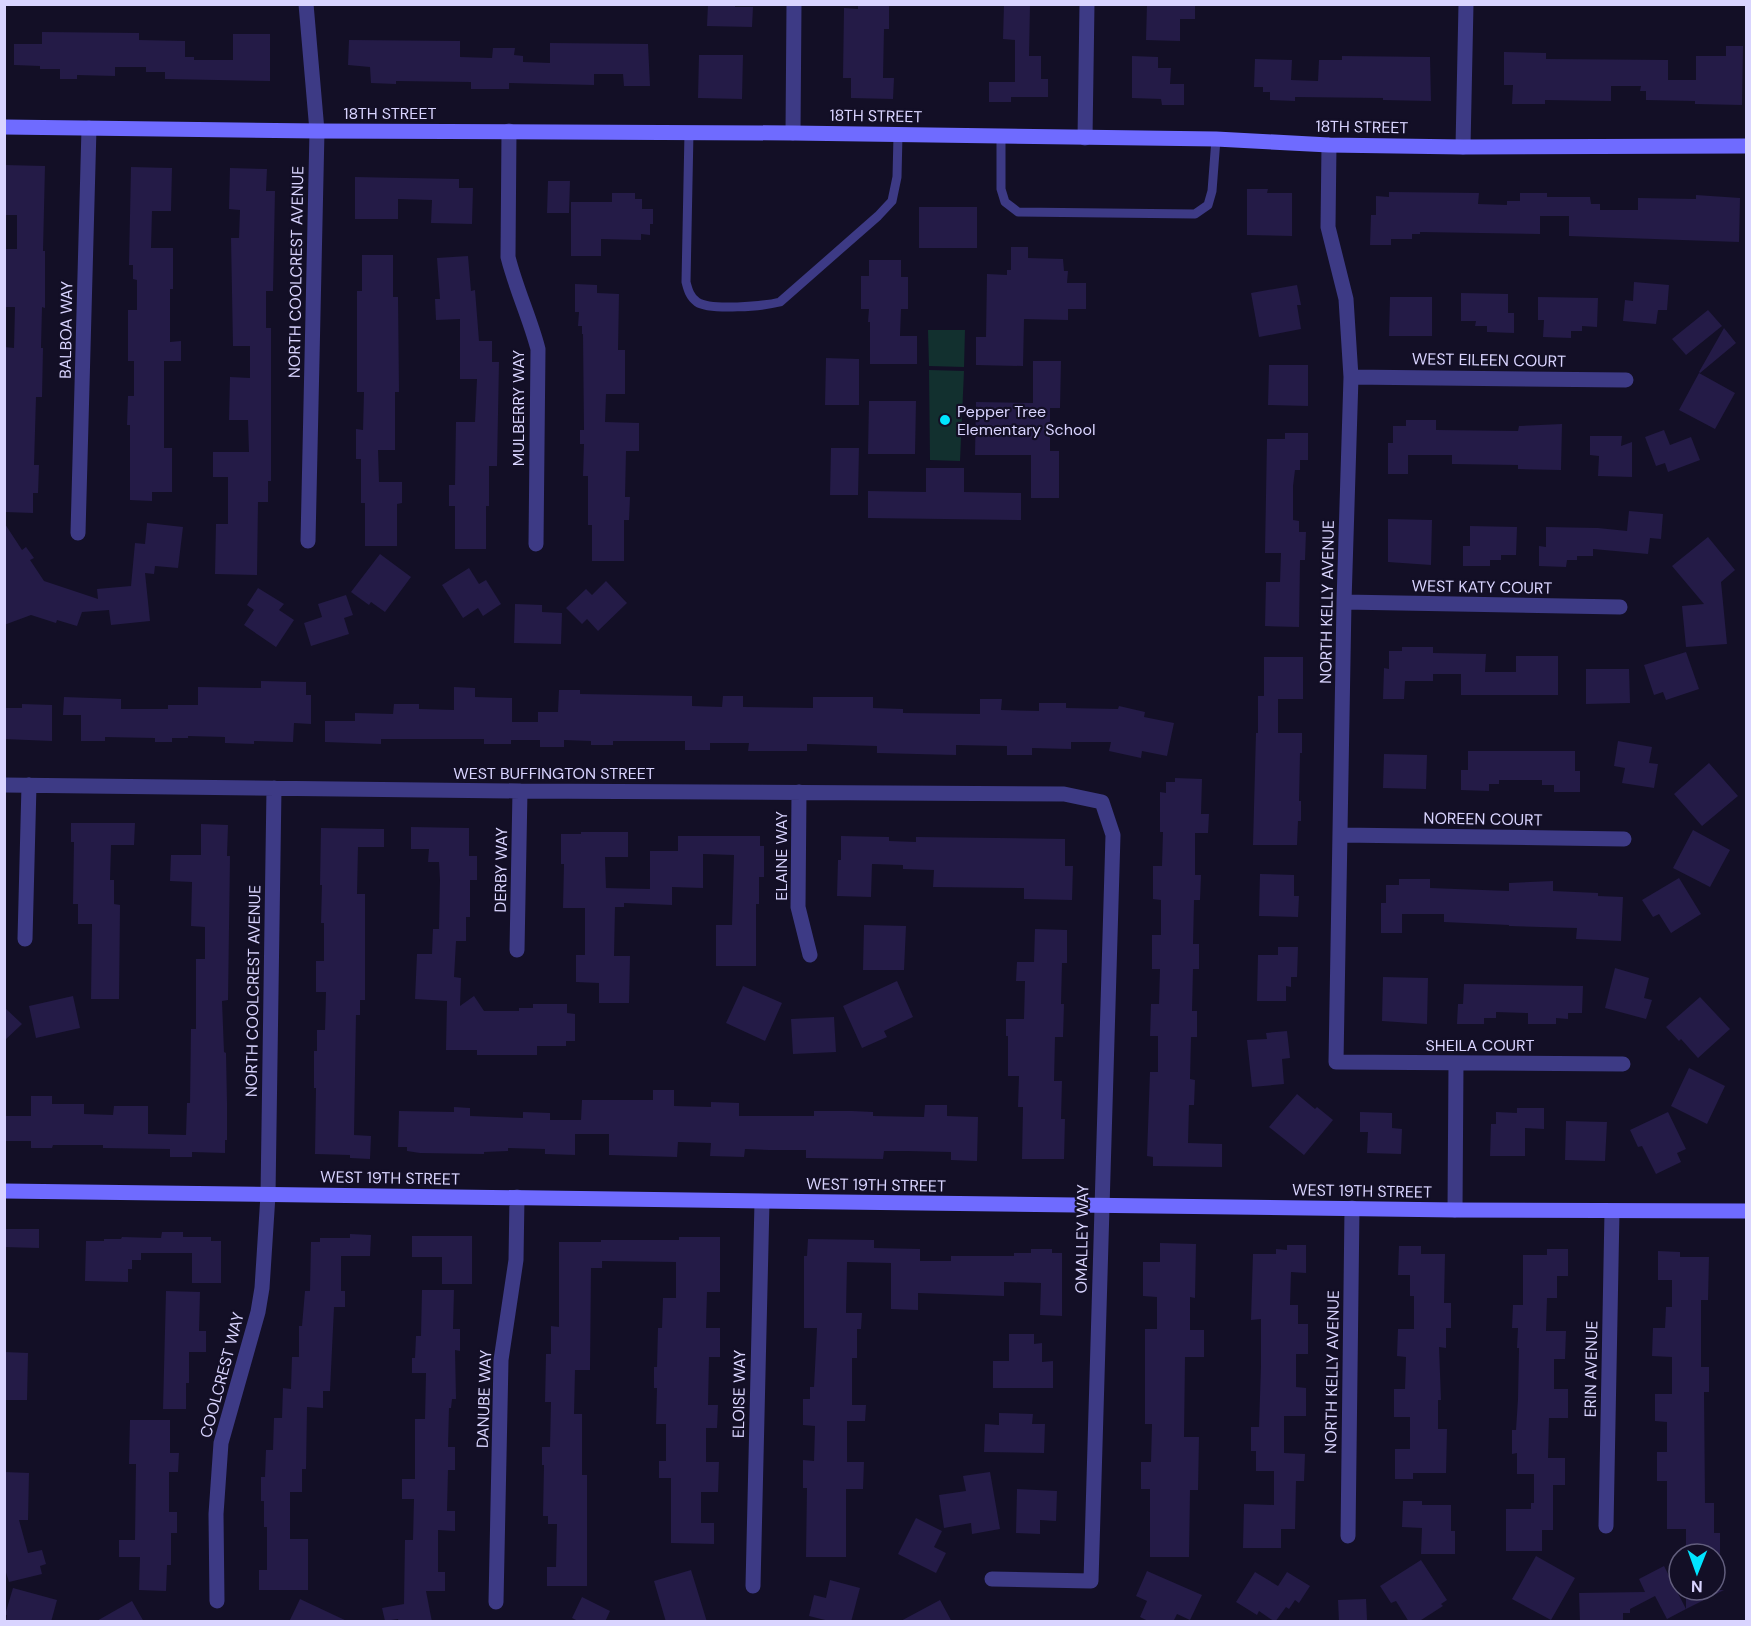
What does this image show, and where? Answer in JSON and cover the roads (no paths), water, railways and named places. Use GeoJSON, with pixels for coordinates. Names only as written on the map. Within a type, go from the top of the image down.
{"type":"FeatureCollection","features":[{"type":"Feature","properties":{"kind":"main road","name":"18TH STREET"},"geometry":{"type":"LineString","coordinates":[[4,127],[793,133],[1216,139],[1329,145],[1463,147],[1746,146]]}},
{"type":"Feature","properties":{"kind":"main road","name":"WEST 19TH STREET"},"geometry":{"type":"LineString","coordinates":[[4,1191],[1612,1212],[1746,1211]]}},
{"type":"Feature","properties":{"kind":"street","name":"NORTH COOLCREST AVENUE"},"geometry":{"type":"LineString","coordinates":[[306,4],[317,131],[308,541]]}},
{"type":"Feature","properties":{"kind":"street"},"geometry":{"type":"LineString","coordinates":[[793,133],[794,4]]}},
{"type":"Feature","properties":{"kind":"street"},"geometry":{"type":"LineString","coordinates":[[1085,138],[1087,4]]}},
{"type":"Feature","properties":{"kind":"street"},"geometry":{"type":"LineString","coordinates":[[1463,147],[1466,4]]}},
{"type":"Feature","properties":{"kind":"street","name":"BALBOA WAY"},"geometry":{"type":"LineString","coordinates":[[78,533],[89,128]]}},
{"type":"Feature","properties":{"kind":"street","name":"MULBERRY WAY"},"geometry":{"type":"LineString","coordinates":[[509,131],[508,257],[532,327],[537,349],[536,544]]}},
{"type":"Feature","properties":{"kind":"street","name":"NORTH KELLY AVENUE"},"geometry":{"type":"LineString","coordinates":[[1329,145],[1328,227],[1346,299],[1351,376],[1344,602],[1336,1062]]}},
{"type":"Feature","properties":{"kind":"street","name":"WEST EILEEN COURT"},"geometry":{"type":"LineString","coordinates":[[1351,376],[1626,380]]}},
{"type":"Feature","properties":{"kind":"street","name":"WEST KATY COURT"},"geometry":{"type":"LineString","coordinates":[[1344,602],[1620,607]]}},
{"type":"Feature","properties":{"kind":"street","name":"WEST BUFFINGTON STREET"},"geometry":{"type":"LineString","coordinates":[[4,785],[1064,794],[1102,802]]}},
{"type":"Feature","properties":{"kind":"street"},"geometry":{"type":"LineString","coordinates":[[25,939],[29,785]]}},
{"type":"Feature","properties":{"kind":"street","name":"NORTH COOLCREST AVENUE"},"geometry":{"type":"LineString","coordinates":[[268,1195],[274,788]]}},
{"type":"Feature","properties":{"kind":"street","name":"DERBY WAY"},"geometry":{"type":"LineString","coordinates":[[517,950],[520,791]]}},
{"type":"Feature","properties":{"kind":"street","name":"ELAINE WAY"},"geometry":{"type":"LineString","coordinates":[[799,792],[798,907],[810,955]]}},
{"type":"Feature","properties":{"kind":"street","name":"OMALLEY WAY"},"geometry":{"type":"LineString","coordinates":[[993,1579],[1090,1581],[1113,835],[1102,802]]}},
{"type":"Feature","properties":{"kind":"street","name":"NOREEN COURT"},"geometry":{"type":"LineString","coordinates":[[1341,835],[1624,840]]}},
{"type":"Feature","properties":{"kind":"street","name":"SHEILA COURT"},"geometry":{"type":"LineString","coordinates":[[1336,1062],[1623,1064]]}},
{"type":"Feature","properties":{"kind":"street"},"geometry":{"type":"LineString","coordinates":[[1455,1210],[1456,1063]]}},
{"type":"Feature","properties":{"kind":"street","name":"COOLCREST WAY"},"geometry":{"type":"LineString","coordinates":[[217,1601],[216,1514],[221,1443],[258,1312],[262,1288],[268,1195]]}},
{"type":"Feature","properties":{"kind":"street","name":"DANUBE WAY"},"geometry":{"type":"LineString","coordinates":[[496,1602],[501,1360],[516,1260],[517,1197]]}},
{"type":"Feature","properties":{"kind":"street","name":"ELOISE WAY"},"geometry":{"type":"LineString","coordinates":[[753,1586],[762,1202]]}},
{"type":"Feature","properties":{"kind":"street","name":"NORTH KELLY AVENUE"},"geometry":{"type":"LineString","coordinates":[[1348,1536],[1352,1208]]}},
{"type":"Feature","properties":{"kind":"street","name":"ERIN AVENUE"},"geometry":{"type":"LineString","coordinates":[[1606,1526],[1612,1212]]}},
{"type":"Feature","properties":{"kind":"lane"},"geometry":{"type":"LineString","coordinates":[[689,132],[686,282],[689,294],[697,303],[707,306],[761,306],[780,302],[878,216],[892,201],[897,177],[898,135]]}},
{"type":"Feature","properties":{"kind":"lane"},"geometry":{"type":"LineString","coordinates":[[1001,136],[1001,189],[1005,202],[1018,212],[1050,213],[1195,214],[1208,205],[1212,190],[1216,139]]}},
{"type":"Feature","properties":{"kind":"place","name":"Pepper Tree Elementary School"},"geometry":{"type":"Point","coordinates":[945,420]}}]}
